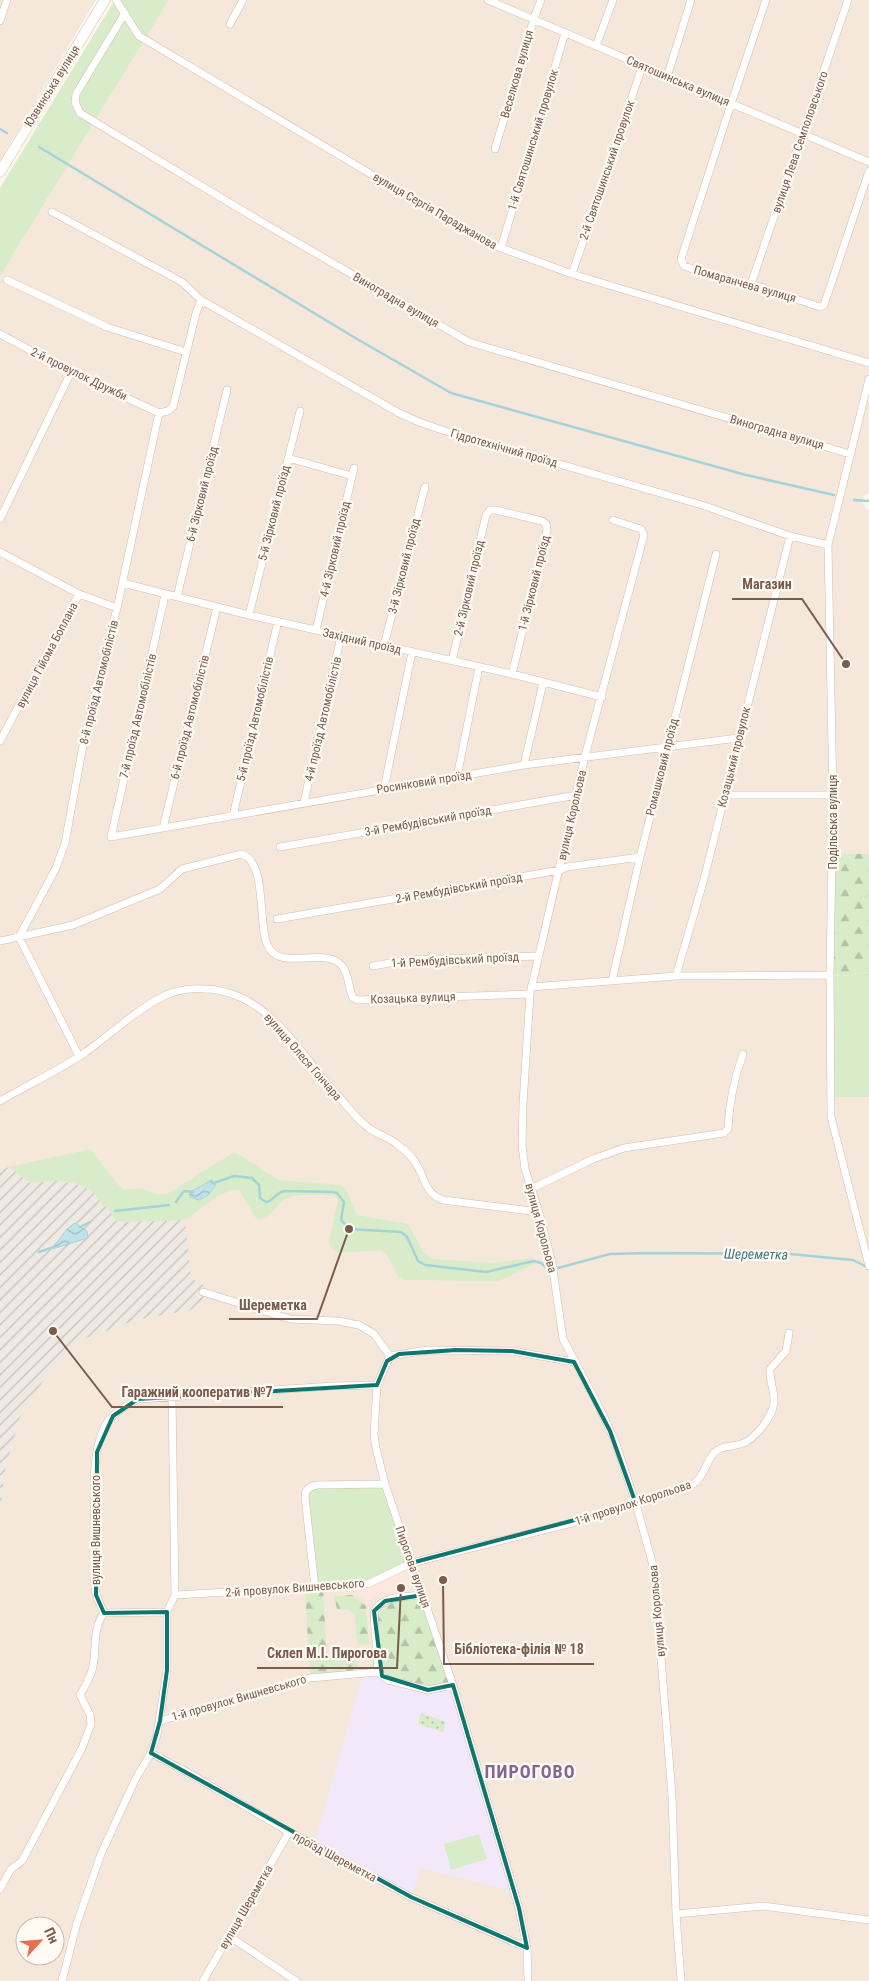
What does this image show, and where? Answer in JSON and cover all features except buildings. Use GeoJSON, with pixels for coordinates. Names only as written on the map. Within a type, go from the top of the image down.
{"type":"FeatureCollection","features":[{"type":"Feature","properties":{"kind":"main road","name":"Юзвинська вулиця"},"geometry":{"type":"LineString","coordinates":[[0,172],[105,0]]}},
{"type":"Feature","properties":{"kind":"street"},"geometry":{"type":"LineString","coordinates":[[0,21],[7,0]]}},
{"type":"Feature","properties":{"kind":"street","name":"вулиця Сергія Параджанова"},"geometry":{"type":"LineString","coordinates":[[116,0],[139,36],[485,242],[572,274],[869,363]]}},
{"type":"Feature","properties":{"kind":"street"},"geometry":{"type":"LineString","coordinates":[[230,24],[243,0]]}},
{"type":"Feature","properties":{"kind":"street","name":"Святошинська вулиця"},"geometry":{"type":"LineString","coordinates":[[488,0],[869,162]]}},
{"type":"Feature","properties":{"kind":"street","name":"Веселкова вулиця"},"geometry":{"type":"LineString","coordinates":[[496,149],[541,0]]}},
{"type":"Feature","properties":{"kind":"street"},"geometry":{"type":"LineString","coordinates":[[596,46],[613,0]]}},
{"type":"Feature","properties":{"kind":"street"},"geometry":{"type":"LineString","coordinates":[[667,76],[692,0]]}},
{"type":"Feature","properties":{"kind":"street","name":"Помаранчева вулиця"},"geometry":{"type":"LineString","coordinates":[[766,0],[681,259],[684,266],[740,285],[751,284],[820,307],[824,306],[869,171]]}},
{"type":"Feature","properties":{"kind":"street","name":"вулиця Лева Семполовського"},"geometry":{"type":"LineString","coordinates":[[751,284],[848,0]]}},
{"type":"Feature","properties":{"kind":"street","name":"Виноградна вулиця"},"geometry":{"type":"LineString","coordinates":[[125,13],[76,94],[75,102],[80,113],[469,342],[850,454]]}},
{"type":"Feature","properties":{"kind":"street","name":"1-й Святошинський провулок"},"geometry":{"type":"LineString","coordinates":[[501,248],[565,32]]}},
{"type":"Feature","properties":{"kind":"street","name":"2-й Святошинський провулок"},"geometry":{"type":"LineString","coordinates":[[572,274],[642,67]]}},
{"type":"Feature","properties":{"kind":"street","name":"Гідротехнічний проїзд"},"geometry":{"type":"LineString","coordinates":[[52,212],[182,282],[201,300],[382,404],[419,422],[702,505],[790,536],[828,545]]}},
{"type":"Feature","properties":{"kind":"street"},"geometry":{"type":"LineString","coordinates":[[6,280],[107,327],[186,352]]}},
{"type":"Feature","properties":{"kind":"street"},"geometry":{"type":"LineString","coordinates":[[159,413],[168,411],[173,407],[196,312],[201,300]]}},
{"type":"Feature","properties":{"kind":"street","name":"2-й провулок Дружби"},"geometry":{"type":"LineString","coordinates":[[0,334],[71,372],[159,413]]}},
{"type":"Feature","properties":{"kind":"street"},"geometry":{"type":"LineString","coordinates":[[0,519],[71,372]]}},
{"type":"Feature","properties":{"kind":"street","name":"Подільська вулиця"},"geometry":{"type":"LineString","coordinates":[[869,379],[828,545],[833,796],[830,975],[831,1117],[869,1266]]}},
{"type":"Feature","properties":{"kind":"street","name":"6-й Зірковий проїзд"},"geometry":{"type":"LineString","coordinates":[[177,598],[227,390]]}},
{"type":"Feature","properties":{"kind":"street","name":"5-й Зірковий проїзд"},"geometry":{"type":"LineString","coordinates":[[249,615],[300,410]]}},
{"type":"Feature","properties":{"kind":"street","name":"8-й проїзд Автомобілістів"},"geometry":{"type":"LineString","coordinates":[[19,937],[56,868],[65,844],[84,740],[118,608],[159,413]]}},
{"type":"Feature","properties":{"kind":"street","name":"4-й Зірковий проїзд"},"geometry":{"type":"LineString","coordinates":[[288,458],[353,472],[316,630]]}},
{"type":"Feature","properties":{"kind":"street","name":"3-й Зірковий проїзд"},"geometry":{"type":"LineString","coordinates":[[384,645],[425,487]]}},
{"type":"Feature","properties":{"kind":"street","name":"1-й Зірковий проїзд"},"geometry":{"type":"LineString","coordinates":[[486,515],[490,510],[496,510],[542,521],[546,524],[547,530],[512,674]]}},
{"type":"Feature","properties":{"kind":"street","name":"2-й Зірковий проїзд"},"geometry":{"type":"LineString","coordinates":[[452,661],[486,515]]}},
{"type":"Feature","properties":{"kind":"street","name":"вулиця Корольова"},"geometry":{"type":"LineString","coordinates":[[613,520],[641,529],[644,535],[585,756],[560,870],[530,991],[522,1131],[525,1169],[539,1212],[552,1263],[561,1333],[610,1431],[636,1504],[656,1580],[672,1796],[676,1914],[682,1981]]}},
{"type":"Feature","properties":{"kind":"street","name":"Козацький провулок"},"geometry":{"type":"LineString","coordinates":[[676,976],[704,880],[790,536]]}},
{"type":"Feature","properties":{"kind":"street"},"geometry":{"type":"LineString","coordinates":[[0,552],[79,594],[118,608]]}},
{"type":"Feature","properties":{"kind":"street","name":"Ромашковий проїзд"},"geometry":{"type":"LineString","coordinates":[[612,981],[640,857],[716,554]]}},
{"type":"Feature","properties":{"kind":"street","name":"Західний проїзд"},"geometry":{"type":"LineString","coordinates":[[123,583],[177,598],[512,674],[602,697]]}},
{"type":"Feature","properties":{"kind":"street","name":"вулиця Гійома Боплана"},"geometry":{"type":"LineString","coordinates":[[0,741],[79,594]]}},
{"type":"Feature","properties":{"kind":"street","name":"7-й проїзд Автомобілістів"},"geometry":{"type":"LineString","coordinates":[[111,837],[166,595]]}},
{"type":"Feature","properties":{"kind":"street","name":"6-й проїзд Автомобілістів"},"geometry":{"type":"LineString","coordinates":[[163,828],[217,607]]}},
{"type":"Feature","properties":{"kind":"street","name":"5-й проїзд Автомобілістів"},"geometry":{"type":"LineString","coordinates":[[233,816],[278,621]]}},
{"type":"Feature","properties":{"kind":"street","name":"4-й проїзд Автомобілістів"},"geometry":{"type":"LineString","coordinates":[[304,802],[341,636]]}},
{"type":"Feature","properties":{"kind":"street"},"geometry":{"type":"LineString","coordinates":[[384,789],[412,652]]}},
{"type":"Feature","properties":{"kind":"street"},"geometry":{"type":"LineString","coordinates":[[457,777],[479,667]]}},
{"type":"Feature","properties":{"kind":"street"},"geometry":{"type":"LineString","coordinates":[[524,765],[543,683]]}},
{"type":"Feature","properties":{"kind":"street","name":"Росинковий проїзд"},"geometry":{"type":"LineString","coordinates":[[111,837],[524,765],[738,738]]}},
{"type":"Feature","properties":{"kind":"street","name":"3-й Рембудівський проїзд"},"geometry":{"type":"LineString","coordinates":[[280,847],[577,795]]}},
{"type":"Feature","properties":{"kind":"street"},"geometry":{"type":"LineString","coordinates":[[725,795],[833,796]]}},
{"type":"Feature","properties":{"kind":"street","name":"Козацька вулиця"},"geometry":{"type":"LineString","coordinates":[[0,941],[80,923],[160,889],[182,870],[240,854],[250,858],[256,870],[265,938],[271,952],[278,957],[330,959],[340,963],[345,971],[353,998],[358,1000],[530,991],[612,981],[676,976],[830,975]]}},
{"type":"Feature","properties":{"kind":"street","name":"2-й Рембудівський проїзд"},"geometry":{"type":"LineString","coordinates":[[277,919],[560,870],[567,867],[640,857]]}},
{"type":"Feature","properties":{"kind":"street"},"geometry":{"type":"LineString","coordinates":[[19,937],[79,1056]]}},
{"type":"Feature","properties":{"kind":"street","name":"1-й Рембудівський проїзд"},"geometry":{"type":"LineString","coordinates":[[373,966],[407,960],[538,956]]}},
{"type":"Feature","properties":{"kind":"street","name":"вулиця Олеся Гончара"},"geometry":{"type":"LineString","coordinates":[[0,1100],[79,1056],[140,1011],[168,995],[201,988],[215,990],[232,994],[250,1002],[270,1016],[339,1098],[369,1128],[398,1144],[415,1162],[426,1185],[434,1196],[443,1200],[539,1212]]}},
{"type":"Feature","properties":{"kind":"street"},"geometry":{"type":"LineString","coordinates":[[532,1189],[593,1159],[624,1148],[724,1133],[728,1129],[729,1107],[734,1079],[743,1054]]}},
{"type":"Feature","properties":{"kind":"street"},"geometry":{"type":"LineString","coordinates":[[203,1292],[290,1319],[338,1321],[360,1326],[374,1334],[390,1356],[428,1350],[512,1351],[574,1362]]}},
{"type":"Feature","properties":{"kind":"street","name":"1-й провулок Корольова"},"geometry":{"type":"LineString","coordinates":[[411,1563],[580,1521],[694,1484],[718,1450],[742,1444],[755,1434],[770,1413],[774,1405],[770,1369],[786,1351],[789,1334]]}},
{"type":"Feature","properties":{"kind":"street","name":"Пирогова вулиця"},"geometry":{"type":"LineString","coordinates":[[390,1356],[377,1385],[374,1439],[385,1484],[453,1685],[519,1908],[527,1948],[528,1981]]}},
{"type":"Feature","properties":{"kind":"street","name":"вулиця Вишневського"},"geometry":{"type":"LineString","coordinates":[[104,1613],[94,1585],[96,1562],[94,1522],[97,1452],[100,1438],[112,1416],[123,1407],[138,1399],[333,1386],[377,1385]]}},
{"type":"Feature","properties":{"kind":"street"},"geometry":{"type":"LineString","coordinates":[[62,1981],[77,1923],[101,1854],[150,1753],[160,1721],[167,1670],[168,1612],[175,1595],[172,1397]]}},
{"type":"Feature","properties":{"kind":"street"},"geometry":{"type":"LineString","coordinates":[[315,1588],[306,1492],[310,1487],[317,1485],[385,1484]]}},
{"type":"Feature","properties":{"kind":"street","name":"2-й провулок Вишневського"},"geometry":{"type":"LineString","coordinates":[[175,1595],[368,1584],[411,1563]]}},
{"type":"Feature","properties":{"kind":"street"},"geometry":{"type":"LineString","coordinates":[[423,1595],[384,1601],[375,1609],[378,1672],[388,1680],[428,1690],[453,1685]]}},
{"type":"Feature","properties":{"kind":"street"},"geometry":{"type":"LineString","coordinates":[[0,1889],[11,1869],[22,1862],[82,1748],[91,1724],[90,1715],[80,1695],[88,1681],[93,1666],[96,1629],[99,1620],[104,1613],[168,1612]]}},
{"type":"Feature","properties":{"kind":"street","name":"1-й провулок Вишневського"},"geometry":{"type":"LineString","coordinates":[[160,1721],[310,1678],[378,1672]]}},
{"type":"Feature","properties":{"kind":"street","name":"проїзд Шереметка"},"geometry":{"type":"LineString","coordinates":[[150,1753],[188,1772],[289,1832],[411,1897],[527,1948]]}},
{"type":"Feature","properties":{"kind":"street","name":"вулиця Шереметка"},"geometry":{"type":"LineString","coordinates":[[202,1981],[289,1832]]}},
{"type":"Feature","properties":{"kind":"street"},"geometry":{"type":"LineString","coordinates":[[676,1914],[763,1906],[869,1920]]}},
{"type":"Feature","properties":{"kind":"street"},"geometry":{"type":"LineString","coordinates":[[229,1936],[296,1981]]}},
{"type":"Feature","properties":{"kind":"highlighted area"},"geometry":{"type":"Polygon","coordinates":[[[456,1350],[512,1351],[574,1362],[610,1431],[636,1504],[411,1563],[423,1595],[385,1601],[374,1611],[382,1676],[428,1690],[453,1685],[519,1908],[527,1948],[411,1897],[151,1753],[160,1721],[167,1670],[167,1612],[104,1613],[96,1595],[97,1452],[113,1416],[138,1399],[377,1385],[387,1361],[399,1354],[456,1350]]]}},
{"type":"Feature","properties":{"kind":"shaded area"},"geometry":{"type":"Polygon","coordinates":[[[0,0],[96,0],[0,161],[0,0]]]}},
{"type":"Feature","properties":{"kind":"shaded area"},"geometry":{"type":"Polygon","coordinates":[[[169,0],[869,0],[869,493],[864,496],[862,502],[866,509],[869,510],[869,854],[833,853],[831,1097],[869,1097],[869,1981],[0,1981],[0,276],[169,0]]]}},
{"type":"Feature","properties":{"kind":"shaded area"},"geometry":{"type":"Polygon","coordinates":[[[9,1167],[30,1183],[56,1181],[77,1184],[93,1191],[103,1206],[106,1205],[116,1222],[185,1220],[191,1278],[205,1286],[206,1293],[196,1309],[136,1320],[75,1342],[45,1378],[20,1417],[5,1470],[0,1514],[0,1170],[9,1167]]]}},
{"type":"Feature","properties":{"kind":"shaded area"},"geometry":{"type":"Polygon","coordinates":[[[401,1570],[412,1574],[415,1583],[411,1590],[381,1592],[369,1600],[366,1606],[365,1600],[357,1589],[370,1587],[401,1570]]]}},
{"type":"Feature","properties":{"kind":"shaded area"},"geometry":{"type":"Polygon","coordinates":[[[363,1673],[453,1685],[514,1891],[421,1868],[411,1897],[314,1846],[363,1673]]]}},
{"type":"Feature","properties":{"kind":"green space"},"geometry":{"type":"Polygon","coordinates":[[[115,0],[169,0],[0,276],[0,188],[115,0]]]}},
{"type":"Feature","properties":{"kind":"green space"},"geometry":{"type":"Polygon","coordinates":[[[833,853],[869,854],[869,972],[843,976],[830,975],[833,853]]]}},
{"type":"Feature","properties":{"kind":"green space"},"geometry":{"type":"Polygon","coordinates":[[[869,972],[869,1097],[831,1097],[830,975],[843,976],[869,972]]]}},
{"type":"Feature","properties":{"kind":"green space"},"geometry":{"type":"Polygon","coordinates":[[[86,1150],[92,1152],[123,1190],[142,1188],[156,1194],[167,1194],[233,1153],[236,1153],[279,1180],[341,1185],[346,1189],[357,1215],[408,1224],[424,1253],[433,1259],[492,1263],[532,1258],[536,1263],[499,1281],[405,1280],[400,1278],[388,1257],[381,1250],[339,1253],[330,1247],[329,1242],[338,1200],[334,1195],[291,1197],[282,1201],[267,1217],[258,1219],[240,1191],[234,1190],[212,1200],[186,1219],[116,1222],[106,1205],[103,1206],[95,1194],[84,1187],[61,1181],[30,1183],[9,1167],[86,1150]]]}},
{"type":"Feature","properties":{"kind":"green space"},"geometry":{"type":"Polygon","coordinates":[[[385,1484],[411,1563],[368,1584],[315,1588],[307,1489],[310,1487],[385,1484]]]}},
{"type":"Feature","properties":{"kind":"green space"},"geometry":{"type":"Polygon","coordinates":[[[323,1587],[327,1657],[356,1655],[358,1673],[310,1678],[305,1588],[323,1587]]]}},
{"type":"Feature","properties":{"kind":"green space"},"geometry":{"type":"Polygon","coordinates":[[[352,1595],[366,1606],[369,1645],[357,1644],[355,1615],[348,1609],[337,1609],[334,1596],[352,1595]]]}},
{"type":"Feature","properties":{"kind":"green space"},"geometry":{"type":"Polygon","coordinates":[[[423,1595],[453,1685],[428,1690],[388,1680],[378,1672],[376,1607],[423,1595]]]}},
{"type":"Feature","properties":{"kind":"green space"},"geometry":{"type":"Polygon","coordinates":[[[421,1713],[446,1722],[443,1732],[418,1724],[421,1713]]]}},
{"type":"Feature","properties":{"kind":"green space"},"geometry":{"type":"Polygon","coordinates":[[[479,1834],[487,1859],[451,1870],[444,1844],[479,1834]]]}},
{"type":"Feature","properties":{"kind":"water"},"geometry":{"type":"Polygon","coordinates":[[[212,1180],[216,1185],[208,1195],[199,1200],[190,1197],[190,1192],[212,1180]]]}},
{"type":"Feature","properties":{"kind":"water"},"geometry":{"type":"Polygon","coordinates":[[[75,1223],[87,1231],[88,1238],[52,1249],[67,1229],[75,1223]]]}},
{"type":"Feature","properties":{"kind":"waterway"},"geometry":{"type":"LineString","coordinates":[[0,129],[7,133]]}},
{"type":"Feature","properties":{"kind":"waterway"},"geometry":{"type":"LineString","coordinates":[[39,147],[357,339],[451,393],[746,475],[834,495]]}},
{"type":"Feature","properties":{"kind":"waterway"},"geometry":{"type":"LineString","coordinates":[[854,500],[869,501]]}},
{"type":"Feature","properties":{"kind":"waterway","name":"Шереметка"},"geometry":{"type":"LineString","coordinates":[[214,1183],[234,1176],[252,1178],[259,1185],[260,1198],[266,1202],[284,1191],[337,1193],[344,1202],[341,1220],[349,1229],[401,1232],[407,1237],[418,1261],[425,1265],[486,1272],[534,1261],[541,1263],[548,1269]]}},
{"type":"Feature","properties":{"kind":"waterway","name":"Шереметка"},"geometry":{"type":"LineString","coordinates":[[176,1202],[184,1191],[193,1192]]}},
{"type":"Feature","properties":{"kind":"waterway","name":"Шереметка"},"geometry":{"type":"LineString","coordinates":[[115,1211],[169,1205]]}},
{"type":"Feature","properties":{"kind":"waterway","name":"Шереметка"},"geometry":{"type":"LineString","coordinates":[[80,1227],[90,1222]]}},
{"type":"Feature","properties":{"kind":"waterway","name":"Шереметка"},"geometry":{"type":"LineString","coordinates":[[39,1252],[54,1247]]}},
{"type":"Feature","properties":{"kind":"waterway","name":"Шереметка"},"geometry":{"type":"LineString","coordinates":[[558,1268],[610,1254],[648,1253],[790,1254],[853,1260],[865,1266]]}},
{"type":"Feature","properties":{"kind":"place","name":"Магазин"},"geometry":{"type":"Point","coordinates":[846,664]}},
{"type":"Feature","properties":{"kind":"place","name":"Шереметка"},"geometry":{"type":"Point","coordinates":[349,1229]}},
{"type":"Feature","properties":{"kind":"place","name":"Гаражний кооператив №7"},"geometry":{"type":"Point","coordinates":[53,1331]}},
{"type":"Feature","properties":{"kind":"place","name":"Бібліотека-філія № 18"},"geometry":{"type":"Point","coordinates":[443,1580]}},
{"type":"Feature","properties":{"kind":"place","name":"Склеп М.І. Пирогова"},"geometry":{"type":"Point","coordinates":[401,1588]}},
{"type":"Feature","properties":{"kind":"district","name":"ПИРОГОВО"},"geometry":{"type":"Point","coordinates":[530,1772]}}]}
